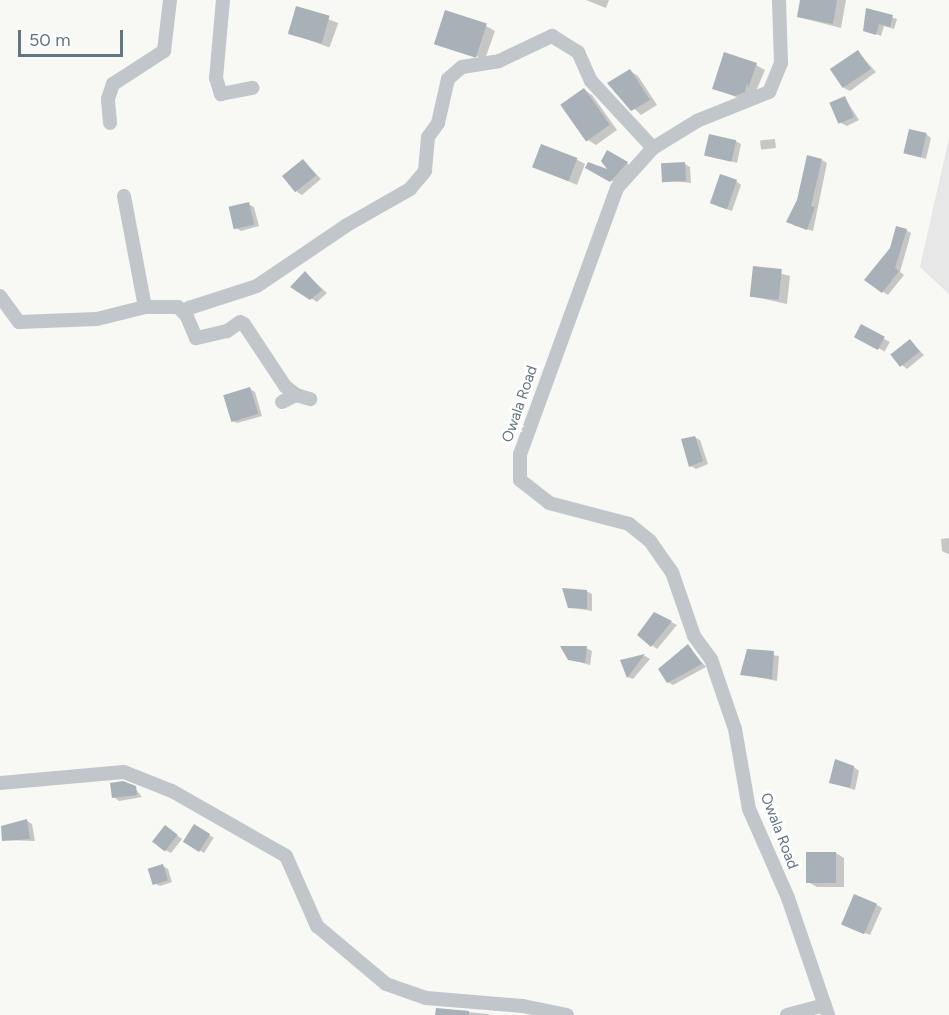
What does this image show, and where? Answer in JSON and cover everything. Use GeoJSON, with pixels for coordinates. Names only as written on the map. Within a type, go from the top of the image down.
{"type":"FeatureCollection","features":[{"type":"Feature","properties":{"kind":"street"},"geometry":{"type":"LineString","coordinates":[[110,123],[108,99],[113,84],[164,51],[170,0]]}},
{"type":"Feature","properties":{"kind":"street"},"geometry":{"type":"LineString","coordinates":[[223,0],[216,78],[221,94],[252,88]]}},
{"type":"Feature","properties":{"kind":"street","name":"Owala Road"},"geometry":{"type":"LineString","coordinates":[[779,0],[782,63],[769,92],[697,121],[653,148],[617,188],[598,232],[520,454],[520,480],[549,503],[629,524],[650,542],[672,572],[694,636],[711,659],[735,729],[749,809],[788,898],[827,1010]]}},
{"type":"Feature","properties":{"kind":"street"},"geometry":{"type":"LineString","coordinates":[[186,315],[189,308],[257,286],[347,225],[410,189],[425,171],[428,137],[438,123],[448,79],[462,67],[500,61],[552,36],[578,52],[591,81],[653,148]]}},
{"type":"Feature","properties":{"kind":"street"},"geometry":{"type":"LineString","coordinates":[[124,196],[145,307]]}},
{"type":"Feature","properties":{"kind":"street"},"geometry":{"type":"LineString","coordinates":[[0,296],[19,322],[97,319],[145,307],[178,307],[186,315],[196,338],[227,332],[240,322],[244,324],[285,386],[296,395],[310,399]]}},
{"type":"Feature","properties":{"kind":"street"},"geometry":{"type":"LineString","coordinates":[[282,402],[296,395]]}},
{"type":"Feature","properties":{"kind":"street"},"geometry":{"type":"LineString","coordinates":[[0,783],[124,772],[172,791],[286,856],[317,926],[386,984],[426,998],[523,1006],[567,1015]]}},
{"type":"Feature","properties":{"kind":"street"},"geometry":{"type":"LineString","coordinates":[[787,1015],[827,1010]]}},
{"type":"Feature","properties":{"kind":"shaded area"},"geometry":{"type":"Polygon","coordinates":[[[949,138],[949,294],[920,267],[949,138]]]}},
{"type":"Feature","properties":{"kind":"building"},"geometry":{"type":"Polygon","coordinates":[[[800,0],[837,0],[833,24],[797,17],[800,0]]]}},
{"type":"Feature","properties":{"kind":"building"},"geometry":{"type":"Polygon","coordinates":[[[296,6],[330,16],[322,44],[288,34],[296,6]]]}},
{"type":"Feature","properties":{"kind":"building"},"geometry":{"type":"Polygon","coordinates":[[[866,8],[893,15],[890,27],[879,24],[876,35],[863,31],[866,8]]]}},
{"type":"Feature","properties":{"kind":"building"},"geometry":{"type":"Polygon","coordinates":[[[445,10],[487,24],[476,58],[434,44],[445,10]]]}},
{"type":"Feature","properties":{"kind":"building"},"geometry":{"type":"Polygon","coordinates":[[[858,50],[871,69],[843,88],[830,69],[858,50]]]}},
{"type":"Feature","properties":{"kind":"building"},"geometry":{"type":"Polygon","coordinates":[[[724,52],[757,63],[748,88],[747,82],[745,92],[735,96],[712,89],[724,52]]]}},
{"type":"Feature","properties":{"kind":"building"},"geometry":{"type":"Polygon","coordinates":[[[630,69],[650,100],[631,111],[607,83],[630,69]]]}},
{"type":"Feature","properties":{"kind":"building"},"geometry":{"type":"Polygon","coordinates":[[[584,88],[610,125],[586,141],[560,105],[584,88]]]}},
{"type":"Feature","properties":{"kind":"building"},"geometry":{"type":"Polygon","coordinates":[[[845,96],[854,117],[838,124],[829,103],[845,96]]]}},
{"type":"Feature","properties":{"kind":"building"},"geometry":{"type":"Polygon","coordinates":[[[909,129],[927,133],[921,157],[903,153],[909,129]]]}},
{"type":"Feature","properties":{"kind":"building"},"geometry":{"type":"Polygon","coordinates":[[[709,134],[736,140],[731,162],[704,155],[709,134]]]}},
{"type":"Feature","properties":{"kind":"building"},"geometry":{"type":"Polygon","coordinates":[[[541,144],[577,158],[568,181],[532,167],[541,144]]]}},
{"type":"Feature","properties":{"kind":"building"},"geometry":{"type":"Polygon","coordinates":[[[607,150],[628,162],[610,182],[585,168],[588,162],[607,169],[601,161],[607,150]]]}},
{"type":"Feature","properties":{"kind":"building"},"geometry":{"type":"Polygon","coordinates":[[[807,155],[822,159],[811,206],[815,207],[807,230],[786,222],[797,200],[807,155]]]}},
{"type":"Feature","properties":{"kind":"building"},"geometry":{"type":"Polygon","coordinates":[[[303,159],[316,175],[295,192],[282,176],[303,159]]]}},
{"type":"Feature","properties":{"kind":"building"},"geometry":{"type":"Polygon","coordinates":[[[685,162],[686,181],[662,182],[661,163],[685,162]]]}},
{"type":"Feature","properties":{"kind":"building"},"geometry":{"type":"Polygon","coordinates":[[[720,174],[737,180],[727,209],[710,203],[720,174]]]}},
{"type":"Feature","properties":{"kind":"building"},"geometry":{"type":"Polygon","coordinates":[[[249,202],[254,224],[234,229],[229,207],[249,202]]]}},
{"type":"Feature","properties":{"kind":"building"},"geometry":{"type":"Polygon","coordinates":[[[896,226],[907,229],[895,268],[899,271],[882,293],[864,280],[890,248],[896,226]]]}},
{"type":"Feature","properties":{"kind":"building"},"geometry":{"type":"Polygon","coordinates":[[[753,266],[782,269],[779,300],[750,297],[753,266]]]}},
{"type":"Feature","properties":{"kind":"building"},"geometry":{"type":"Polygon","coordinates":[[[305,271],[322,290],[310,300],[290,287],[305,271]]]}},
{"type":"Feature","properties":{"kind":"building"},"geometry":{"type":"Polygon","coordinates":[[[861,324],[885,337],[878,350],[854,337],[861,324]]]}},
{"type":"Feature","properties":{"kind":"building"},"geometry":{"type":"Polygon","coordinates":[[[910,339],[920,352],[900,367],[890,354],[910,339]]]}},
{"type":"Feature","properties":{"kind":"building"},"geometry":{"type":"Polygon","coordinates":[[[250,387],[258,414],[231,422],[223,395],[250,387]]]}},
{"type":"Feature","properties":{"kind":"building"},"geometry":{"type":"Polygon","coordinates":[[[695,436],[703,461],[689,467],[681,439],[695,436]]]}},
{"type":"Feature","properties":{"kind":"building"},"geometry":{"type":"Polygon","coordinates":[[[562,588],[587,590],[587,609],[568,608],[562,588]]]}},
{"type":"Feature","properties":{"kind":"building"},"geometry":{"type":"Polygon","coordinates":[[[654,612],[672,621],[651,647],[637,635],[654,612]]]}},
{"type":"Feature","properties":{"kind":"building"},"geometry":{"type":"Polygon","coordinates":[[[688,644],[702,664],[667,683],[658,669],[688,644]]]}},
{"type":"Feature","properties":{"kind":"building"},"geometry":{"type":"Polygon","coordinates":[[[560,646],[587,646],[585,663],[568,660],[560,646]]]}},
{"type":"Feature","properties":{"kind":"building"},"geometry":{"type":"Polygon","coordinates":[[[747,649],[774,651],[772,679],[740,675],[747,649]]]}},
{"type":"Feature","properties":{"kind":"building"},"geometry":{"type":"Polygon","coordinates":[[[645,654],[627,678],[620,660],[645,654]]]}},
{"type":"Feature","properties":{"kind":"building"},"geometry":{"type":"Polygon","coordinates":[[[835,759],[854,766],[850,788],[829,783],[835,759]]]}},
{"type":"Feature","properties":{"kind":"building"},"geometry":{"type":"Polygon","coordinates":[[[123,781],[136,786],[137,795],[112,798],[110,783],[123,781]]]}},
{"type":"Feature","properties":{"kind":"building"},"geometry":{"type":"Polygon","coordinates":[[[27,819],[30,839],[2,841],[1,826],[27,819]]]}},
{"type":"Feature","properties":{"kind":"building"},"geometry":{"type":"Polygon","coordinates":[[[194,824],[210,834],[199,852],[183,842],[194,824]]]}},
{"type":"Feature","properties":{"kind":"building"},"geometry":{"type":"Polygon","coordinates":[[[165,825],[178,835],[165,851],[152,842],[165,825]]]}},
{"type":"Feature","properties":{"kind":"building"},"geometry":{"type":"Polygon","coordinates":[[[806,852],[836,852],[836,883],[806,883],[806,852]]]}},
{"type":"Feature","properties":{"kind":"building"},"geometry":{"type":"Polygon","coordinates":[[[163,864],[168,880],[153,885],[148,869],[163,864]]]}},
{"type":"Feature","properties":{"kind":"building"},"geometry":{"type":"Polygon","coordinates":[[[854,894],[877,904],[864,934],[841,924],[854,894]]]}},
{"type":"Feature","properties":{"kind":"building"},"geometry":{"type":"Polygon","coordinates":[[[436,1008],[469,1011],[469,1015],[435,1015],[436,1008]]]}}]}
